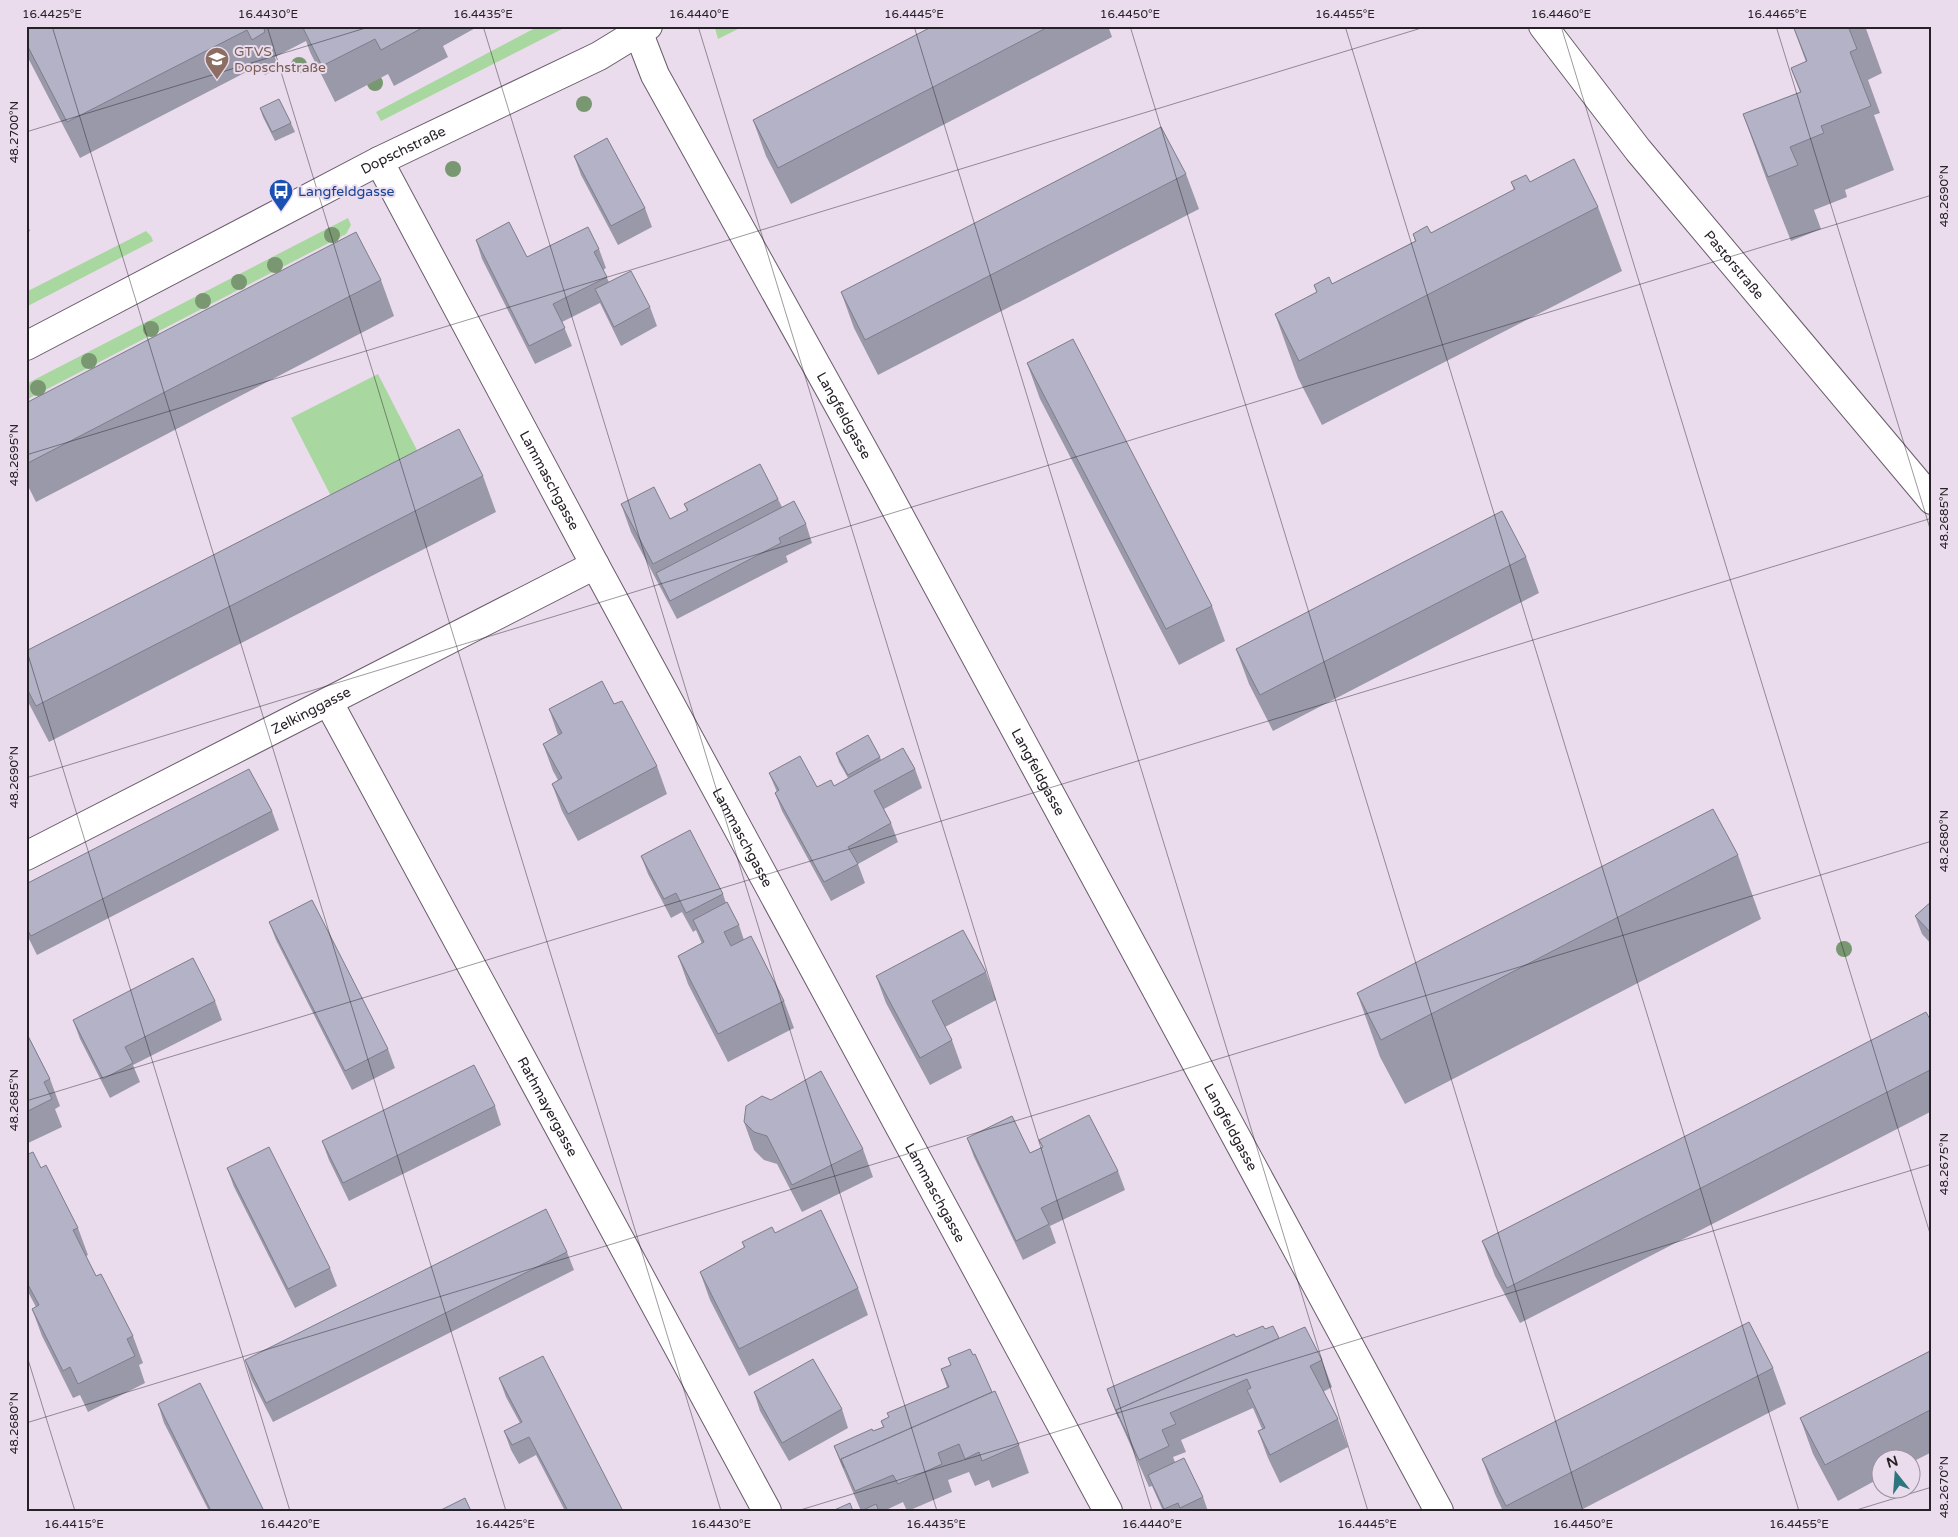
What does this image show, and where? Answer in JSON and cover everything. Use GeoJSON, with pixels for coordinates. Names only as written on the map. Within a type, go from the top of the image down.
{"type":"FeatureCollection","features":[{"type":"Feature","properties":{"kind":"street","name":"Pastorstraße"},"geometry":{"type":"LineString","coordinates":[[1543,26],[1638,150],[1932,500]]}},
{"type":"Feature","properties":{"kind":"street","name":"Dopschstraße"},"geometry":{"type":"LineString","coordinates":[[26,346],[379,161],[599,56],[641,28]]}},
{"type":"Feature","properties":{"kind":"street","name":"Langfeldgasse"},"geometry":{"type":"LineString","coordinates":[[641,28],[655,76],[883,486],[1439,1511]]}},
{"type":"Feature","properties":{"kind":"street","name":"Lammaschgasse"},"geometry":{"type":"LineString","coordinates":[[379,161],[1108,1511]]}},
{"type":"Feature","properties":{"kind":"street","name":"Zelkinggasse"},"geometry":{"type":"LineString","coordinates":[[26,856],[596,565]]}},
{"type":"Feature","properties":{"kind":"street","name":"Rathmayergasse"},"geometry":{"type":"LineString","coordinates":[[328,703],[766,1511]]}},
{"type":"Feature","properties":{"kind":"green space"},"geometry":{"type":"Polygon","coordinates":[[[539,26],[568,26],[381,121],[376,112],[539,26]]]}},
{"type":"Feature","properties":{"kind":"green space"},"geometry":{"type":"Polygon","coordinates":[[[718,26],[744,26],[718,39],[715,28],[718,26]]]}},
{"type":"Feature","properties":{"kind":"green space"},"geometry":{"type":"Polygon","coordinates":[[[348,218],[351,225],[346,234],[26,400],[26,384],[348,218]]]}},
{"type":"Feature","properties":{"kind":"green space"},"geometry":{"type":"Polygon","coordinates":[[[146,231],[153,241],[26,307],[26,292],[146,231]]]}},
{"type":"Feature","properties":{"kind":"green space"},"geometry":{"type":"Polygon","coordinates":[[[378,374],[419,454],[332,498],[291,418],[378,374]]]}},
{"type":"Feature","properties":{"kind":"building"},"geometry":{"type":"Polygon","coordinates":[[[26,26],[263,26],[265,32],[252,40],[247,30],[67,122],[26,43],[26,26]]]}},
{"type":"Feature","properties":{"kind":"building"},"geometry":{"type":"Polygon","coordinates":[[[302,26],[426,26],[381,50],[375,39],[322,66],[302,26]]]}},
{"type":"Feature","properties":{"kind":"building"},"geometry":{"type":"Polygon","coordinates":[[[933,26],[1050,26],[778,168],[753,120],[933,26]]]}},
{"type":"Feature","properties":{"kind":"building"},"geometry":{"type":"Polygon","coordinates":[[[1793,26],[1848,26],[1857,49],[1850,52],[1871,106],[1821,126],[1824,133],[1790,147],[1798,165],[1768,177],[1743,114],[1801,92],[1791,68],[1807,61],[1793,26]]]}},
{"type":"Feature","properties":{"kind":"building"},"geometry":{"type":"Polygon","coordinates":[[[279,99],[291,123],[272,132],[260,108],[279,99]]]}},
{"type":"Feature","properties":{"kind":"building"},"geometry":{"type":"Polygon","coordinates":[[[1161,127],[1186,174],[865,340],[841,292],[1161,127]]]}},
{"type":"Feature","properties":{"kind":"building"},"geometry":{"type":"Polygon","coordinates":[[[607,138],[645,208],[611,226],[574,156],[607,138]]]}},
{"type":"Feature","properties":{"kind":"building"},"geometry":{"type":"Polygon","coordinates":[[[1574,159],[1598,207],[1299,361],[1275,314],[1317,292],[1314,285],[1329,277],[1332,284],[1416,241],[1413,234],[1427,226],[1431,233],[1515,189],[1511,182],[1526,175],[1530,182],[1574,159]]]}},
{"type":"Feature","properties":{"kind":"building"},"geometry":{"type":"Polygon","coordinates":[[[509,222],[527,257],[588,227],[599,249],[594,252],[607,277],[553,304],[565,328],[529,346],[476,240],[509,222]]]}},
{"type":"Feature","properties":{"kind":"building"},"geometry":{"type":"Polygon","coordinates":[[[356,232],[381,280],[26,464],[26,403],[356,232]]]}},
{"type":"Feature","properties":{"kind":"building"},"geometry":{"type":"Polygon","coordinates":[[[631,271],[650,307],[614,327],[595,289],[631,271]]]}},
{"type":"Feature","properties":{"kind":"building"},"geometry":{"type":"Polygon","coordinates":[[[1073,339],[1212,606],[1166,629],[1027,363],[1073,339]]]}},
{"type":"Feature","properties":{"kind":"building"},"geometry":{"type":"Polygon","coordinates":[[[459,429],[483,476],[36,706],[26,687],[26,651],[459,429]]]}},
{"type":"Feature","properties":{"kind":"building"},"geometry":{"type":"Polygon","coordinates":[[[760,464],[778,499],[653,564],[621,504],[654,487],[670,519],[688,510],[684,504],[760,464]]]}},
{"type":"Feature","properties":{"kind":"building"},"geometry":{"type":"Polygon","coordinates":[[[794,501],[806,524],[779,538],[781,543],[670,601],[656,573],[794,501]]]}},
{"type":"Feature","properties":{"kind":"building"},"geometry":{"type":"Polygon","coordinates":[[[1502,511],[1526,557],[1260,695],[1236,649],[1502,511]]]}},
{"type":"Feature","properties":{"kind":"building"},"geometry":{"type":"Polygon","coordinates":[[[602,681],[614,704],[622,701],[657,766],[568,814],[552,784],[562,778],[543,744],[562,733],[549,709],[602,681]]]}},
{"type":"Feature","properties":{"kind":"building"},"geometry":{"type":"Polygon","coordinates":[[[868,735],[880,757],[848,775],[836,753],[868,735]]]}},
{"type":"Feature","properties":{"kind":"building"},"geometry":{"type":"Polygon","coordinates":[[[903,748],[915,769],[874,791],[891,823],[848,847],[858,864],[824,882],[775,793],[779,790],[769,773],[800,756],[817,787],[831,780],[834,786],[903,748]]]}},
{"type":"Feature","properties":{"kind":"building"},"geometry":{"type":"Polygon","coordinates":[[[249,769],[272,811],[31,936],[26,928],[26,884],[249,769]]]}},
{"type":"Feature","properties":{"kind":"building"},"geometry":{"type":"Polygon","coordinates":[[[1713,809],[1738,855],[1381,1040],[1357,993],[1713,809]]]}},
{"type":"Feature","properties":{"kind":"building"},"geometry":{"type":"Polygon","coordinates":[[[690,830],[723,894],[686,913],[676,893],[664,899],[641,856],[690,830]]]}},
{"type":"Feature","properties":{"kind":"building"},"geometry":{"type":"Polygon","coordinates":[[[312,900],[388,1049],[345,1071],[269,922],[312,900]]]}},
{"type":"Feature","properties":{"kind":"building"},"geometry":{"type":"Polygon","coordinates":[[[1932,901],[1932,934],[1915,916],[1932,901]]]}},
{"type":"Feature","properties":{"kind":"building"},"geometry":{"type":"Polygon","coordinates":[[[727,902],[739,925],[724,932],[731,946],[751,936],[784,1001],[718,1034],[678,956],[704,942],[693,920],[727,902]]]}},
{"type":"Feature","properties":{"kind":"building"},"geometry":{"type":"Polygon","coordinates":[[[963,930],[986,972],[932,1001],[952,1040],[920,1058],[876,976],[963,930]]]}},
{"type":"Feature","properties":{"kind":"building"},"geometry":{"type":"Polygon","coordinates":[[[193,958],[215,1001],[125,1047],[133,1063],[103,1079],[73,1020],[193,958]]]}},
{"type":"Feature","properties":{"kind":"building"},"geometry":{"type":"Polygon","coordinates":[[[1926,1012],[1932,1023],[1932,1069],[1507,1288],[1482,1241],[1926,1012]]]}},
{"type":"Feature","properties":{"kind":"building"},"geometry":{"type":"Polygon","coordinates":[[[26,1032],[50,1079],[44,1082],[52,1099],[26,1112],[26,1032]]]}},
{"type":"Feature","properties":{"kind":"building"},"geometry":{"type":"Polygon","coordinates":[[[474,1065],[495,1106],[343,1183],[322,1141],[474,1065]]]}},
{"type":"Feature","properties":{"kind":"building"},"geometry":{"type":"Polygon","coordinates":[[[821,1071],[863,1149],[792,1185],[767,1136],[754,1132],[744,1122],[746,1106],[762,1096],[771,1100],[821,1071]]]}},
{"type":"Feature","properties":{"kind":"building"},"geometry":{"type":"Polygon","coordinates":[[[1089,1115],[1118,1171],[1041,1208],[1049,1224],[1016,1241],[967,1138],[1012,1116],[1030,1153],[1043,1147],[1039,1140],[1089,1115]]]}},
{"type":"Feature","properties":{"kind":"building"},"geometry":{"type":"Polygon","coordinates":[[[269,1147],[330,1268],[288,1289],[227,1168],[269,1147]]]}},
{"type":"Feature","properties":{"kind":"building"},"geometry":{"type":"Polygon","coordinates":[[[33,1152],[41,1168],[46,1165],[78,1228],[73,1230],[96,1276],[101,1274],[133,1336],[127,1339],[135,1356],[78,1384],[70,1367],[63,1371],[32,1309],[39,1305],[26,1281],[26,1155],[33,1152]]]}},
{"type":"Feature","properties":{"kind":"building"},"geometry":{"type":"Polygon","coordinates":[[[546,1209],[567,1252],[266,1403],[245,1360],[546,1209]]]}},
{"type":"Feature","properties":{"kind":"building"},"geometry":{"type":"Polygon","coordinates":[[[821,1210],[858,1288],[739,1349],[700,1272],[745,1247],[742,1242],[772,1227],[775,1233],[821,1210]]]}},
{"type":"Feature","properties":{"kind":"building"},"geometry":{"type":"Polygon","coordinates":[[[1749,1322],[1773,1368],[1506,1506],[1482,1459],[1749,1322]]]}},
{"type":"Feature","properties":{"kind":"building"},"geometry":{"type":"Polygon","coordinates":[[[1263,1326],[1265,1329],[1273,1326],[1279,1338],[1116,1410],[1119,1418],[1107,1389],[1234,1334],[1236,1337],[1263,1326]]]}},
{"type":"Feature","properties":{"kind":"building"},"geometry":{"type":"Polygon","coordinates":[[[1305,1327],[1322,1360],[1310,1366],[1338,1419],[1270,1455],[1258,1431],[1265,1428],[1247,1390],[1251,1388],[1247,1379],[1170,1413],[1176,1424],[1162,1430],[1169,1446],[1139,1460],[1116,1410],[1305,1327]]]}},
{"type":"Feature","properties":{"kind":"building"},"geometry":{"type":"Polygon","coordinates":[[[970,1349],[973,1355],[975,1354],[992,1392],[841,1459],[844,1468],[834,1446],[872,1429],[873,1431],[884,1427],[881,1421],[889,1417],[887,1413],[949,1387],[941,1369],[951,1365],[948,1358],[970,1349]]]}},
{"type":"Feature","properties":{"kind":"building"},"geometry":{"type":"Polygon","coordinates":[[[1932,1350],[1932,1409],[1825,1465],[1800,1418],[1932,1350]]]}},
{"type":"Feature","properties":{"kind":"building"},"geometry":{"type":"Polygon","coordinates":[[[543,1356],[623,1511],[568,1511],[529,1437],[512,1445],[504,1431],[522,1422],[499,1378],[543,1356]]]}},
{"type":"Feature","properties":{"kind":"building"},"geometry":{"type":"Polygon","coordinates":[[[813,1359],[842,1409],[782,1443],[754,1392],[813,1359]]]}},
{"type":"Feature","properties":{"kind":"building"},"geometry":{"type":"Polygon","coordinates":[[[200,1383],[264,1511],[211,1511],[158,1404],[200,1383]]]}},
{"type":"Feature","properties":{"kind":"building"},"geometry":{"type":"Polygon","coordinates":[[[995,1391],[1019,1445],[982,1461],[979,1452],[965,1459],[959,1444],[938,1453],[942,1464],[898,1484],[893,1475],[855,1491],[841,1459],[995,1391]]]}},
{"type":"Feature","properties":{"kind":"building"},"geometry":{"type":"Polygon","coordinates":[[[1184,1458],[1203,1497],[1180,1508],[1178,1503],[1164,1509],[1148,1475],[1184,1458]]]}},
{"type":"Feature","properties":{"kind":"building"},"geometry":{"type":"Polygon","coordinates":[[[465,1498],[471,1511],[439,1511],[465,1498]]]}},
{"type":"Feature","properties":{"kind":"building"},"geometry":{"type":"Polygon","coordinates":[[[850,1503],[853,1511],[832,1511],[850,1503]]]}},
{"type":"Feature","properties":{"kind":"building"},"geometry":{"type":"Polygon","coordinates":[[[876,1504],[879,1511],[861,1511],[876,1504]]]}},
{"type":"Feature","properties":{"kind":"place","name":"GTVS Dopschstraße"},"geometry":{"type":"Point","coordinates":[217,80]}},
{"type":"Feature","properties":{"kind":"place","name":"Langfeldgasse"},"geometry":{"type":"Point","coordinates":[281,212]}}]}
